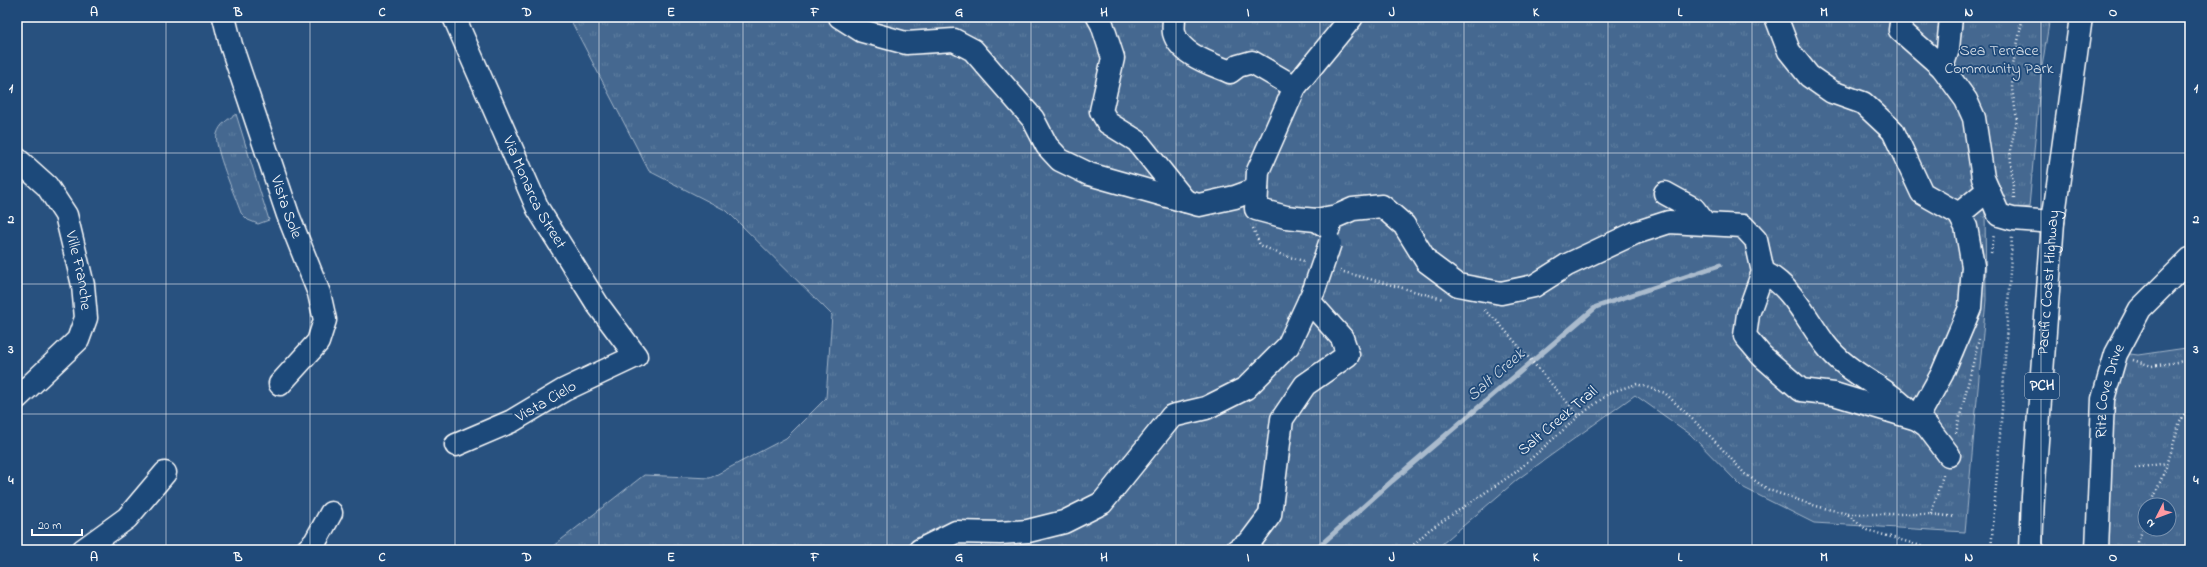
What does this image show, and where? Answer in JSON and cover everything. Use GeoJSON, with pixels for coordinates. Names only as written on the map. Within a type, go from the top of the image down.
{"type":"FeatureCollection","features":[{"type":"Feature","properties":{"kind":"main road","name":"Vista Sole"},"geometry":{"type":"LineString","coordinates":[[224,17],[231,44],[288,215],[319,293],[325,320],[318,342],[280,384]]}},
{"type":"Feature","properties":{"kind":"main road","name":"Via Monarca Street"},"geometry":{"type":"LineString","coordinates":[[454,17],[538,209],[598,305],[636,356]]}},
{"type":"Feature","properties":{"kind":"main road"},"geometry":{"type":"LineString","coordinates":[[840,17],[862,31],[906,43],[954,40],[973,50],[1033,119],[1047,146],[1060,160],[1089,174],[1199,205],[1235,197],[1257,199],[1286,217],[1316,220],[1337,216],[1353,209],[1382,206],[1404,225],[1428,262],[1458,285],[1500,293],[1534,286],[1567,265],[1635,233],[1669,222],[1704,222],[1743,226],[1756,240],[1764,272],[1748,314],[1745,336],[1762,356],[1801,390],[1834,394],[1917,418]]}},
{"type":"Feature","properties":{"kind":"main road"},"geometry":{"type":"LineString","coordinates":[[1098,17],[1102,24],[1113,58],[1101,111],[1108,123],[1137,142],[1185,201]]}},
{"type":"Feature","properties":{"kind":"main road"},"geometry":{"type":"LineString","coordinates":[[1174,17],[1174,32],[1179,42],[1193,55],[1230,72],[1238,66],[1252,62],[1295,87]]}},
{"type":"Feature","properties":{"kind":"main road"},"geometry":{"type":"LineString","coordinates":[[1257,199],[1258,172],[1295,87],[1352,17]]}},
{"type":"Feature","properties":{"kind":"main road"},"geometry":{"type":"LineString","coordinates":[[1776,17],[1789,51],[1808,76],[1832,92],[1863,103],[1892,131],[1922,193],[1959,214],[1966,227],[1973,266],[1970,308],[1942,374],[1917,418]]}},
{"type":"Feature","properties":{"kind":"main road"},"geometry":{"type":"LineString","coordinates":[[1902,17],[1900,30],[1942,67],[1966,100],[1974,118],[1983,178],[1988,190],[2006,217],[2053,222]]}},
{"type":"Feature","properties":{"kind":"main road"},"geometry":{"type":"LineString","coordinates":[[1942,67],[1948,49],[1951,17]]}},
{"type":"Feature","properties":{"kind":"main road","name":"Pacific Coast Highway"},"geometry":{"type":"LineString","coordinates":[[2031,550],[2033,496],[2053,222],[2081,17]]}},
{"type":"Feature","properties":{"kind":"main road","name":"Ville Franche"},"geometry":{"type":"LineString","coordinates":[[17,159],[46,186],[66,215],[83,285],[86,318],[78,340],[17,398]]}},
{"type":"Feature","properties":{"kind":"main road"},"geometry":{"type":"LineString","coordinates":[[1959,214],[1988,190]]}},
{"type":"Feature","properties":{"kind":"main road"},"geometry":{"type":"LineString","coordinates":[[1665,194],[1694,209],[1704,222]]}},
{"type":"Feature","properties":{"kind":"main road"},"geometry":{"type":"LineString","coordinates":[[920,550],[956,532],[1000,533],[1028,531],[1064,522],[1102,503],[1172,416],[1206,408],[1246,388],[1288,346],[1311,296],[1330,243],[1330,229],[1316,220]]}},
{"type":"Feature","properties":{"kind":"main road","name":"Ritz Cove Drive"},"geometry":{"type":"LineString","coordinates":[[2097,550],[2103,399],[2116,354],[2140,309],[2190,259]]}},
{"type":"Feature","properties":{"kind":"main road"},"geometry":{"type":"LineString","coordinates":[[1764,272],[1774,277],[1798,305],[1826,345],[1848,368],[1894,398],[1927,426],[1949,455]]}},
{"type":"Feature","properties":{"kind":"main road"},"geometry":{"type":"LineString","coordinates":[[1237,550],[1249,543],[1270,514],[1282,418],[1305,385],[1348,355],[1342,338],[1311,296]]}},
{"type":"Feature","properties":{"kind":"main road","name":"Vista Cielo"},"geometry":{"type":"LineString","coordinates":[[456,445],[512,422],[564,390],[636,356]]}},
{"type":"Feature","properties":{"kind":"main road"},"geometry":{"type":"LineString","coordinates":[[83,550],[127,518],[165,473]]}},
{"type":"Feature","properties":{"kind":"main road"},"geometry":{"type":"LineString","coordinates":[[306,550],[315,542],[331,513]]}},
{"type":"Feature","properties":{"kind":"path"},"geometry":{"type":"LineString","coordinates":[[1991,256],[2006,217],[2014,186],[2010,151],[2017,120],[2012,89],[2014,65],[2023,17]]}},
{"type":"Feature","properties":{"kind":"path"},"geometry":{"type":"LineString","coordinates":[[1257,199],[1251,223],[1260,245],[1282,255],[1310,263]]}},
{"type":"Feature","properties":{"kind":"path"},"geometry":{"type":"LineString","coordinates":[[1991,550],[2002,409],[2006,217]]}},
{"type":"Feature","properties":{"kind":"path"},"geometry":{"type":"LineString","coordinates":[[1338,271],[1446,300]]}},
{"type":"Feature","properties":{"kind":"path"},"geometry":{"type":"LineString","coordinates":[[1483,309],[1497,321],[1566,399],[1579,416]]}},
{"type":"Feature","properties":{"kind":"path"},"geometry":{"type":"LineString","coordinates":[[1931,514],[1978,349],[1980,334]]}},
{"type":"Feature","properties":{"kind":"path"},"geometry":{"type":"LineString","coordinates":[[2116,354],[2152,366],[2190,360]]}},
{"type":"Feature","properties":{"kind":"path","name":"Salt Creek Trail"},"geometry":{"type":"LineString","coordinates":[[1408,550],[1429,530],[1516,472],[1579,416],[1611,392],[1637,384],[1665,393],[1712,438],[1745,474],[1769,490],[1816,506],[1848,514],[1931,514],[1956,517]]}},
{"type":"Feature","properties":{"kind":"path"},"geometry":{"type":"LineString","coordinates":[[2154,497],[2168,462],[2180,422],[2190,405]]}},
{"type":"Feature","properties":{"kind":"path"},"geometry":{"type":"LineString","coordinates":[[2135,468],[2168,462]]}},
{"type":"Feature","properties":{"kind":"path","name":"Salt Creek Trail"},"geometry":{"type":"LineString","coordinates":[[1848,514],[1867,530],[1935,550]]}},
{"type":"Feature","properties":{"kind":"path"},"geometry":{"type":"LineString","coordinates":[[2139,550],[2138,542],[2140,537]]}},
{"type":"Feature","properties":{"kind":"green space","name":"Sea Terrace Community Park"},"geometry":{"type":"Polygon","coordinates":[[[569,17],[2050,17],[2041,73],[2029,207],[1985,210],[1986,300],[1965,532],[1814,523],[1742,487],[1690,434],[1635,395],[1518,479],[1435,550],[548,550],[644,475],[710,478],[786,438],[826,398],[832,315],[727,211],[649,171],[569,17]]]}},
{"type":"Feature","properties":{"kind":"green space"},"geometry":{"type":"Polygon","coordinates":[[[236,114],[269,220],[258,224],[248,220],[241,213],[218,150],[218,131],[224,122],[236,114]]]}},
{"type":"Feature","properties":{"kind":"green space"},"geometry":{"type":"Polygon","coordinates":[[[2190,348],[2190,550],[2105,550],[2115,352],[2138,355],[2190,348]]]}},
{"type":"Feature","properties":{"kind":"waterway","name":"Salt Creek"},"geometry":{"type":"LineString","coordinates":[[1315,550],[1392,481],[1596,307],[1720,265]]}}]}
